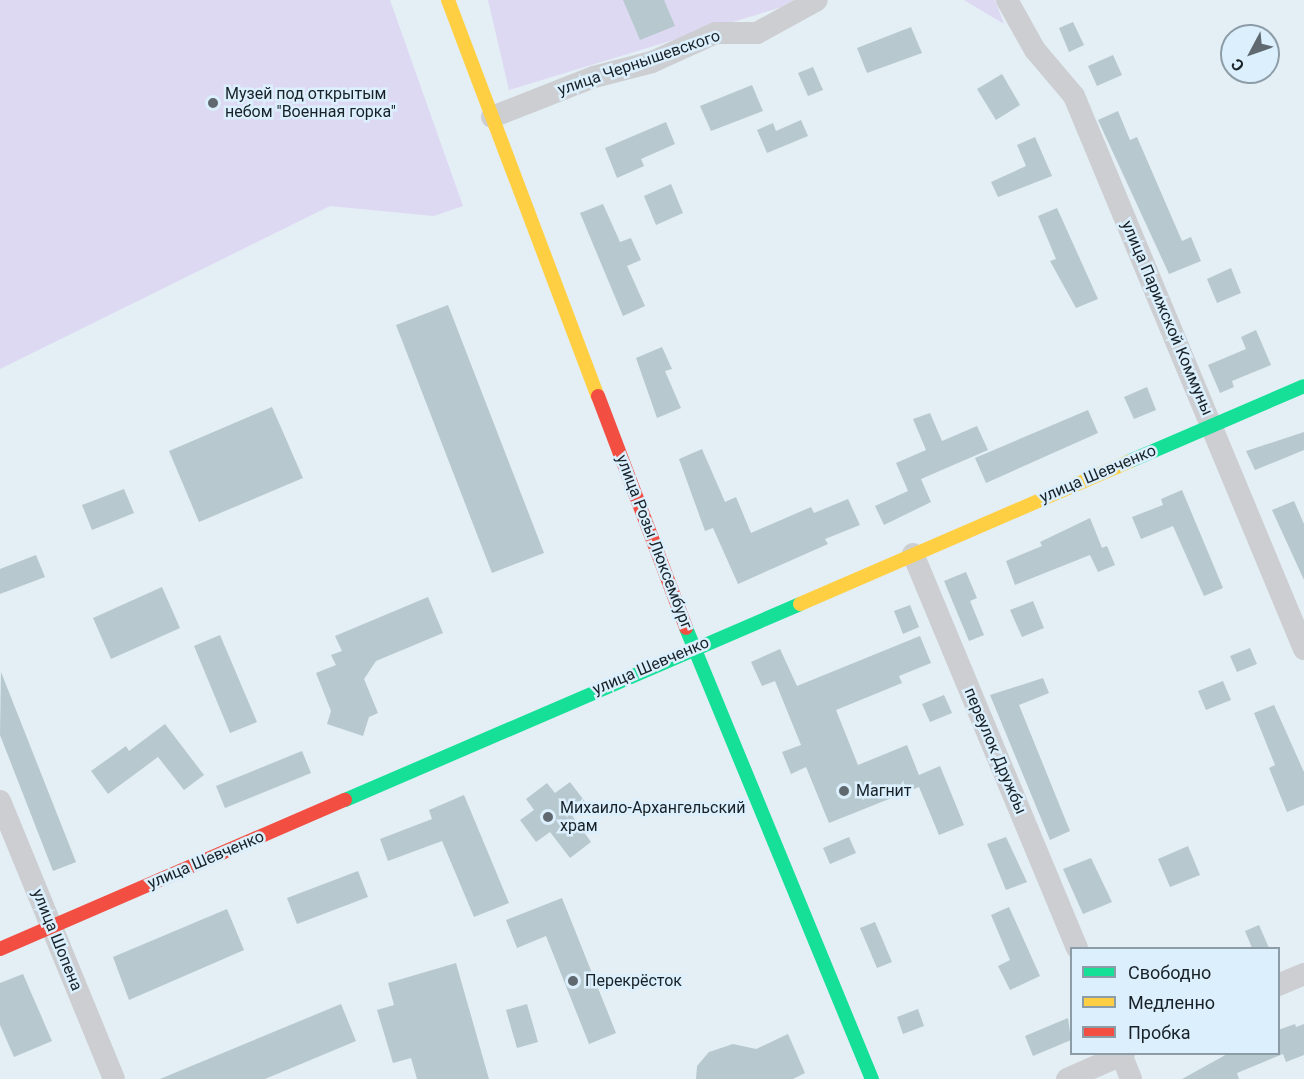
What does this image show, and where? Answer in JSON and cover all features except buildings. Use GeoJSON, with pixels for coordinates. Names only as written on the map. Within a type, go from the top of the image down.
{"type":"FeatureCollection","features":[{"type":"Feature","properties":{"kind":"street","name":"улица Розы Люксембург"},"geometry":{"type":"LineString","coordinates":[[448,0],[694,648],[872,1079]]}},
{"type":"Feature","properties":{"kind":"street","name":"улица Чернышевского"},"geometry":{"type":"LineString","coordinates":[[492,117],[594,77],[652,62],[716,33],[757,33],[817,0]]}},
{"type":"Feature","properties":{"kind":"street","name":"улица Парижской Коммуны"},"geometry":{"type":"LineString","coordinates":[[1007,0],[1035,50],[1074,96],[1304,649]]}},
{"type":"Feature","properties":{"kind":"street","name":"улица Шевченко"},"geometry":{"type":"LineString","coordinates":[[0,949],[1304,386]]}},
{"type":"Feature","properties":{"kind":"street","name":"переулок Дружбы"},"geometry":{"type":"LineString","coordinates":[[913,554],[1077,947]]}},
{"type":"Feature","properties":{"kind":"street","name":"улица Шопена"},"geometry":{"type":"LineString","coordinates":[[0,801],[114,1079]]}},
{"type":"Feature","properties":{"kind":"street"},"geometry":{"type":"LineString","coordinates":[[1280,984],[1304,974]]}},
{"type":"Feature","properties":{"kind":"street"},"geometry":{"type":"LineString","coordinates":[[1067,1079],[1120,1055]]}},
{"type":"Feature","properties":{"kind":"street"},"geometry":{"type":"LineString","coordinates":[[1122,1055],[1131,1079]]}},
{"type":"Feature","properties":{"kind":"shaded area","name":"Музей под открытым небом \"Военная горка\""},"geometry":{"type":"Polygon","coordinates":[[[0,0],[390,0],[463,206],[434,216],[330,206],[0,369],[0,0]]]}},
{"type":"Feature","properties":{"kind":"shaded area"},"geometry":{"type":"Polygon","coordinates":[[[488,0],[794,0],[782,7],[509,90],[488,0]]]}},
{"type":"Feature","properties":{"kind":"shaded area"},"geometry":{"type":"Polygon","coordinates":[[[964,0],[995,0],[1004,24],[964,0]]]}},
{"type":"Feature","properties":{"kind":"traffic: fast"},"geometry":{"type":"LineString","coordinates":[[1130,461],[1304,386]]}},
{"type":"Feature","properties":{"kind":"traffic: fast"},"geometry":{"type":"LineString","coordinates":[[345,800],[800,604]]}},
{"type":"Feature","properties":{"kind":"traffic: fast"},"geometry":{"type":"LineString","coordinates":[[686,628],[872,1079]]}},
{"type":"Feature","properties":{"kind":"traffic: slow"},"geometry":{"type":"LineString","coordinates":[[448,0],[598,396]]}},
{"type":"Feature","properties":{"kind":"traffic: slow"},"geometry":{"type":"LineString","coordinates":[[800,604],[1130,461]]}},
{"type":"Feature","properties":{"kind":"traffic: jam"},"geometry":{"type":"LineString","coordinates":[[598,396],[686,628]]}},
{"type":"Feature","properties":{"kind":"traffic: jam"},"geometry":{"type":"LineString","coordinates":[[0,949],[345,800]]}},
{"type":"Feature","properties":{"kind":"place","name":"Музей под открытым небом \"Военная горка\""},"geometry":{"type":"Point","coordinates":[213,103]}},
{"type":"Feature","properties":{"kind":"place","name":"Магнит"},"geometry":{"type":"Point","coordinates":[844,791]}},
{"type":"Feature","properties":{"kind":"place","name":"Михаило-Архангельский храм"},"geometry":{"type":"Point","coordinates":[548,817]}},
{"type":"Feature","properties":{"kind":"place","name":"Перекрёсток"},"geometry":{"type":"Point","coordinates":[573,981]}}]}
